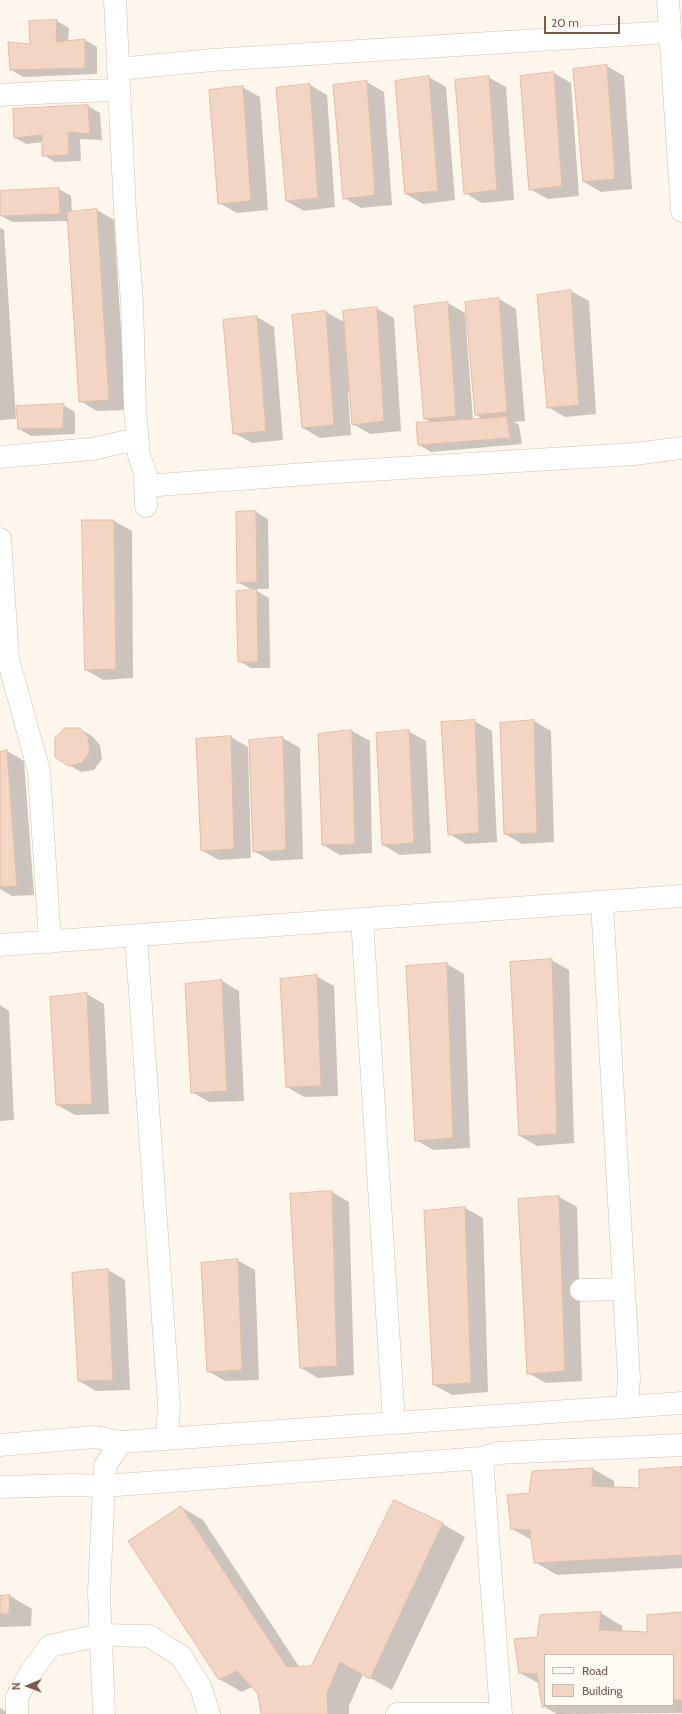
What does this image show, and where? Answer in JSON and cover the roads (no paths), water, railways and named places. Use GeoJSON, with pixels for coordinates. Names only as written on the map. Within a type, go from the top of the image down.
{"type":"FeatureCollection","features":[{"type":"Feature","properties":{"kind":"street"},"geometry":{"type":"LineString","coordinates":[[114,0],[125,211],[132,302],[135,409],[138,455],[145,472],[146,496],[320,473],[634,454],[682,448]]}},
{"type":"Feature","properties":{"kind":"street"},"geometry":{"type":"LineString","coordinates":[[668,0],[682,211]]}},
{"type":"Feature","properties":{"kind":"street"},"geometry":{"type":"LineString","coordinates":[[0,95],[56,92],[212,60],[670,32]]}},
{"type":"Feature","properties":{"kind":"street"},"geometry":{"type":"LineString","coordinates":[[0,457],[92,449],[137,439]]}},
{"type":"Feature","properties":{"kind":"street"},"geometry":{"type":"LineString","coordinates":[[0,538],[8,658],[39,771],[50,942]]}},
{"type":"Feature","properties":{"kind":"street"},"geometry":{"type":"LineString","coordinates":[[0,946],[682,896]]}},
{"type":"Feature","properties":{"kind":"street"},"geometry":{"type":"LineString","coordinates":[[602,902],[629,1378],[627,1406]]}},
{"type":"Feature","properties":{"kind":"street"},"geometry":{"type":"LineString","coordinates":[[362,919],[394,1423]]}},
{"type":"Feature","properties":{"kind":"street"},"geometry":{"type":"LineString","coordinates":[[136,936],[168,1405],[167,1439]]}},
{"type":"Feature","properties":{"kind":"street"},"geometry":{"type":"LineString","coordinates":[[581,1290],[624,1289]]}},
{"type":"Feature","properties":{"kind":"street"},"geometry":{"type":"LineString","coordinates":[[0,1445],[95,1437],[121,1442],[682,1403]]}},
{"type":"Feature","properties":{"kind":"street"},"geometry":{"type":"LineString","coordinates":[[104,1714],[99,1592],[105,1466],[121,1442]]}},
{"type":"Feature","properties":{"kind":"street"},"geometry":{"type":"LineString","coordinates":[[0,1487],[72,1485],[104,1486],[482,1458],[498,1453],[682,1445]]}},
{"type":"Feature","properties":{"kind":"street"},"geometry":{"type":"LineString","coordinates":[[397,1714],[501,1714],[482,1458]]}},
{"type":"Feature","properties":{"kind":"street"},"geometry":{"type":"LineString","coordinates":[[17,1714],[17,1697],[33,1669],[50,1646],[100,1635],[149,1636],[180,1656],[201,1688],[209,1714]]}}]}
